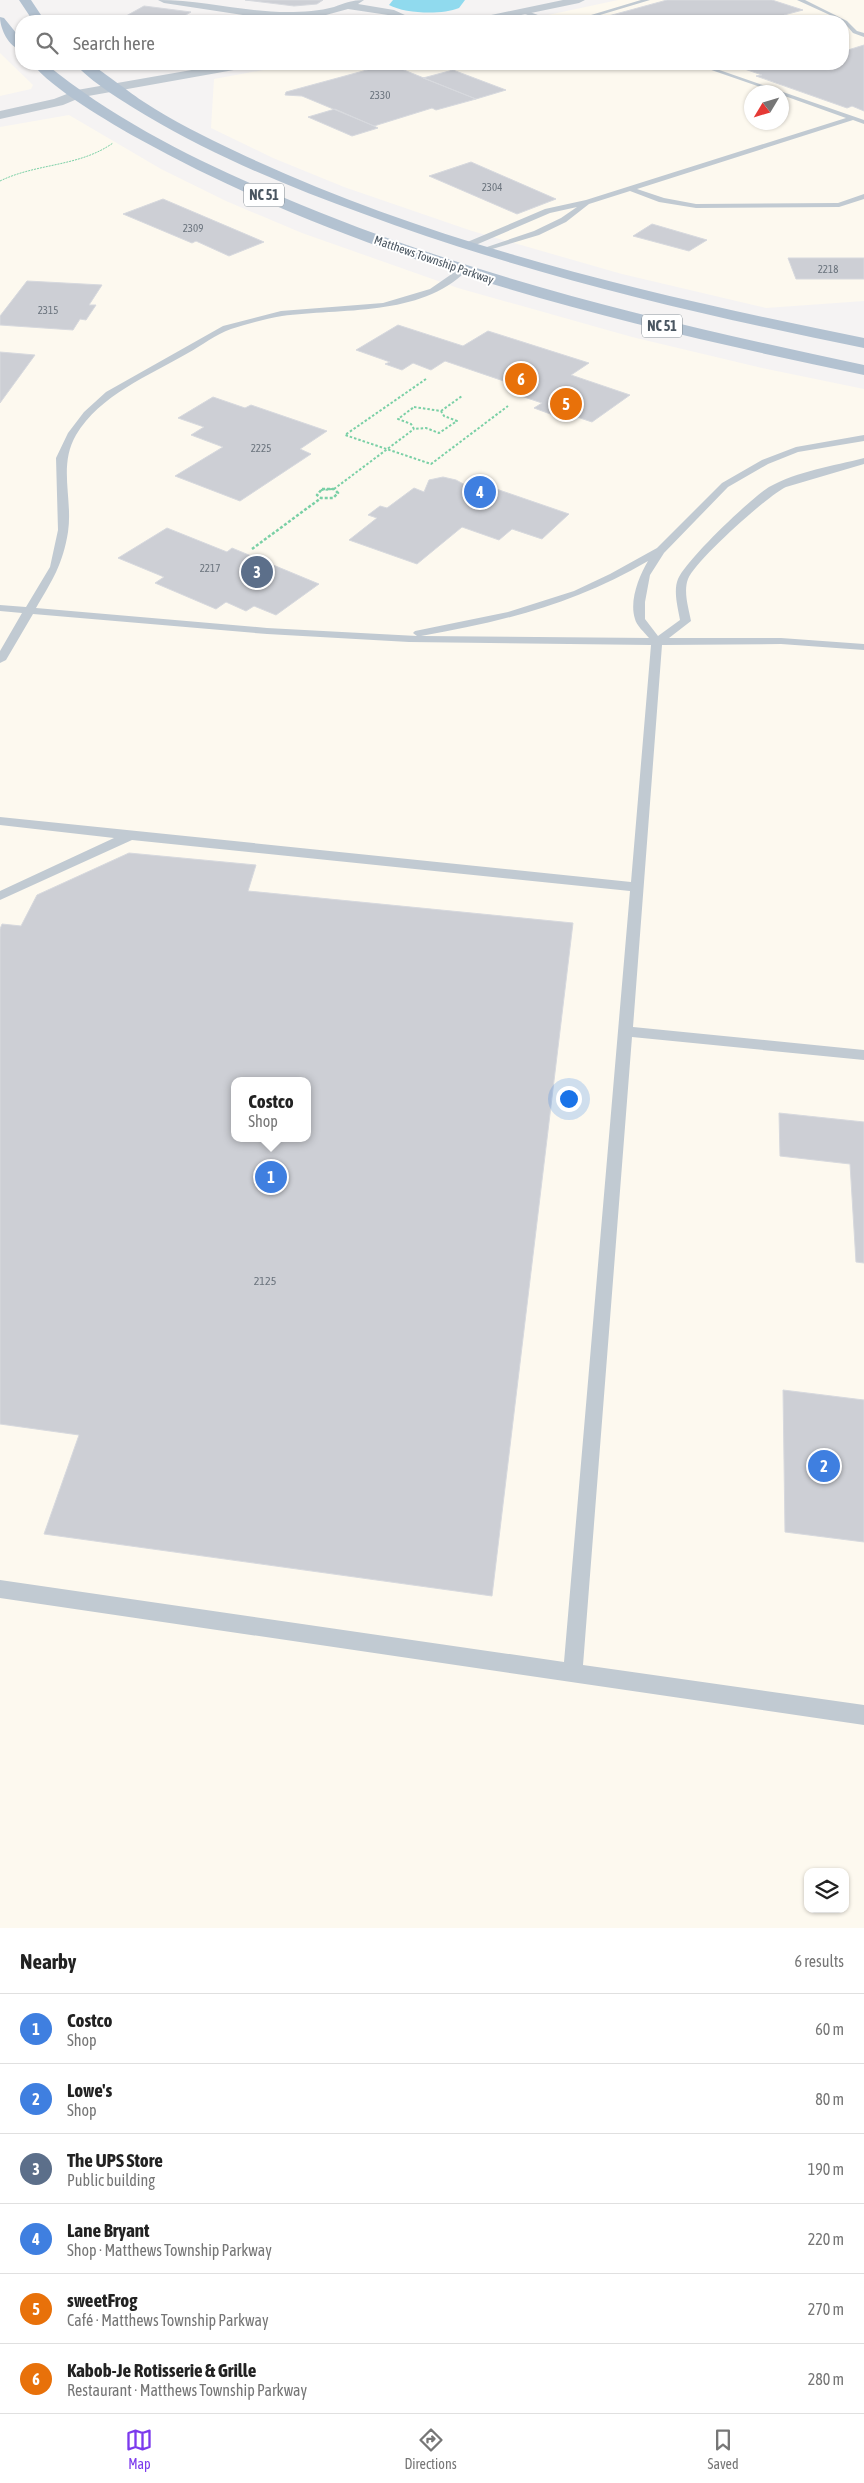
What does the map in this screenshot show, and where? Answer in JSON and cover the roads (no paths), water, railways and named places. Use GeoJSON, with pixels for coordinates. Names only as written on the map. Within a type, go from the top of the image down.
{"type":"FeatureCollection","features":[{"type":"Feature","properties":{"kind":"main road"},"geometry":{"type":"LineString","coordinates":[[25,0],[35,15]]}},
{"type":"Feature","properties":{"kind":"main road"},"geometry":{"type":"LineString","coordinates":[[0,21],[15,39]]}},
{"type":"Feature","properties":{"kind":"main road","name":"Matthews Township Parkway"},"geometry":{"type":"LineString","coordinates":[[47,70],[77,94],[139,135],[235,181],[395,248],[562,300],[668,327],[864,370]]}},
{"type":"Feature","properties":{"kind":"main road","name":"Matthews Township Parkway"},"geometry":{"type":"LineString","coordinates":[[90,70],[112,88],[157,117],[211,147],[365,210],[475,247],[591,281],[784,327],[864,343]]}},
{"type":"Feature","properties":{"kind":"main road"},"geometry":{"type":"LineString","coordinates":[[235,181],[283,193],[451,251],[466,252],[475,247]]}},
{"type":"Feature","properties":{"kind":"main road"},"geometry":{"type":"LineString","coordinates":[[462,270],[481,266],[498,267],[639,305],[716,321],[784,327]]}},
{"type":"Feature","properties":{"kind":"street"},"geometry":{"type":"LineString","coordinates":[[164,0],[273,15]]}},
{"type":"Feature","properties":{"kind":"street"},"geometry":{"type":"LineString","coordinates":[[508,15],[579,0]]}},
{"type":"Feature","properties":{"kind":"street"},"geometry":{"type":"LineString","coordinates":[[301,15],[342,9],[353,3],[397,15]]}},
{"type":"Feature","properties":{"kind":"street"},"geometry":{"type":"LineString","coordinates":[[0,103],[47,95],[77,94],[212,70]]}},
{"type":"Feature","properties":{"kind":"street"},"geometry":{"type":"LineString","coordinates":[[0,115],[58,102],[77,94]]}},
{"type":"Feature","properties":{"kind":"lane"},"geometry":{"type":"LineString","coordinates":[[595,15],[647,0]]}},
{"type":"Feature","properties":{"kind":"lane"},"geometry":{"type":"LineString","coordinates":[[800,0],[831,15]]}},
{"type":"Feature","properties":{"kind":"lane"},"geometry":{"type":"LineString","coordinates":[[524,12],[533,15]]}},
{"type":"Feature","properties":{"kind":"lane"},"geometry":{"type":"LineString","coordinates":[[849,26],[855,32],[864,35]]}},
{"type":"Feature","properties":{"kind":"lane"},"geometry":{"type":"LineString","coordinates":[[714,70],[758,85]]}},
{"type":"Feature","properties":{"kind":"lane"},"geometry":{"type":"LineString","coordinates":[[789,96],[864,122]]}},
{"type":"Feature","properties":{"kind":"lane"},"geometry":{"type":"LineString","coordinates":[[475,247],[548,211],[588,202],[631,189],[853,118]]}},
{"type":"Feature","properties":{"kind":"lane"},"geometry":{"type":"LineString","coordinates":[[631,189],[662,200],[696,206],[839,205],[864,196]]}},
{"type":"Feature","properties":{"kind":"lane"},"geometry":{"type":"LineString","coordinates":[[475,247],[507,244],[574,214],[588,202]]}},
{"type":"Feature","properties":{"kind":"lane"},"geometry":{"type":"LineString","coordinates":[[0,660],[55,567],[62,530],[61,458],[70,435],[87,414],[109,394],[226,328],[281,314],[382,305],[411,298],[433,291],[462,270]]}},
{"type":"Feature","properties":{"kind":"lane"},"geometry":{"type":"LineString","coordinates":[[572,1673],[657,642],[640,620],[640,602],[645,575],[660,551],[725,485],[765,462],[796,450],[864,438]]}},
{"type":"Feature","properties":{"kind":"lane"},"geometry":{"type":"LineString","coordinates":[[657,642],[686,621],[681,595],[684,578],[695,561],[771,490],[864,461]]}},
{"type":"Feature","properties":{"kind":"lane"},"geometry":{"type":"LineString","coordinates":[[387,638],[468,625],[560,600],[600,584],[660,551]]}},
{"type":"Feature","properties":{"kind":"lane"},"geometry":{"type":"LineString","coordinates":[[0,608],[267,631],[387,638],[657,642],[781,640],[864,647]]}},
{"type":"Feature","properties":{"kind":"lane"},"geometry":{"type":"LineString","coordinates":[[0,821],[130,836],[636,887]]}},
{"type":"Feature","properties":{"kind":"lane"},"geometry":{"type":"LineString","coordinates":[[0,896],[130,836]]}},
{"type":"Feature","properties":{"kind":"lane"},"geometry":{"type":"LineString","coordinates":[[625,1031],[864,1055]]}},
{"type":"Feature","properties":{"kind":"lane"},"geometry":{"type":"LineString","coordinates":[[0,1589],[864,1715]]}},
{"type":"Feature","properties":{"kind":"water"},"geometry":{"type":"Polygon","coordinates":[[[393,0],[465,0],[459,8],[452,10],[443,12],[414,12],[389,5],[393,0]]]}},
{"type":"Feature","properties":{"kind":"place","name":"Kabob-Je Rotisserie & Grille"},"geometry":{"type":"Point","coordinates":[521,379]}},
{"type":"Feature","properties":{"kind":"place","name":"sweetFrog"},"geometry":{"type":"Point","coordinates":[566,404]}},
{"type":"Feature","properties":{"kind":"place","name":"Lane Bryant"},"geometry":{"type":"Point","coordinates":[480,492]}},
{"type":"Feature","properties":{"kind":"place","name":"The UPS Store"},"geometry":{"type":"Point","coordinates":[257,572]}},
{"type":"Feature","properties":{"kind":"place","name":"Costco"},"geometry":{"type":"Point","coordinates":[271,1177]}},
{"type":"Feature","properties":{"kind":"place","name":"Lowe's"},"geometry":{"type":"Point","coordinates":[824,1466]}}]}
